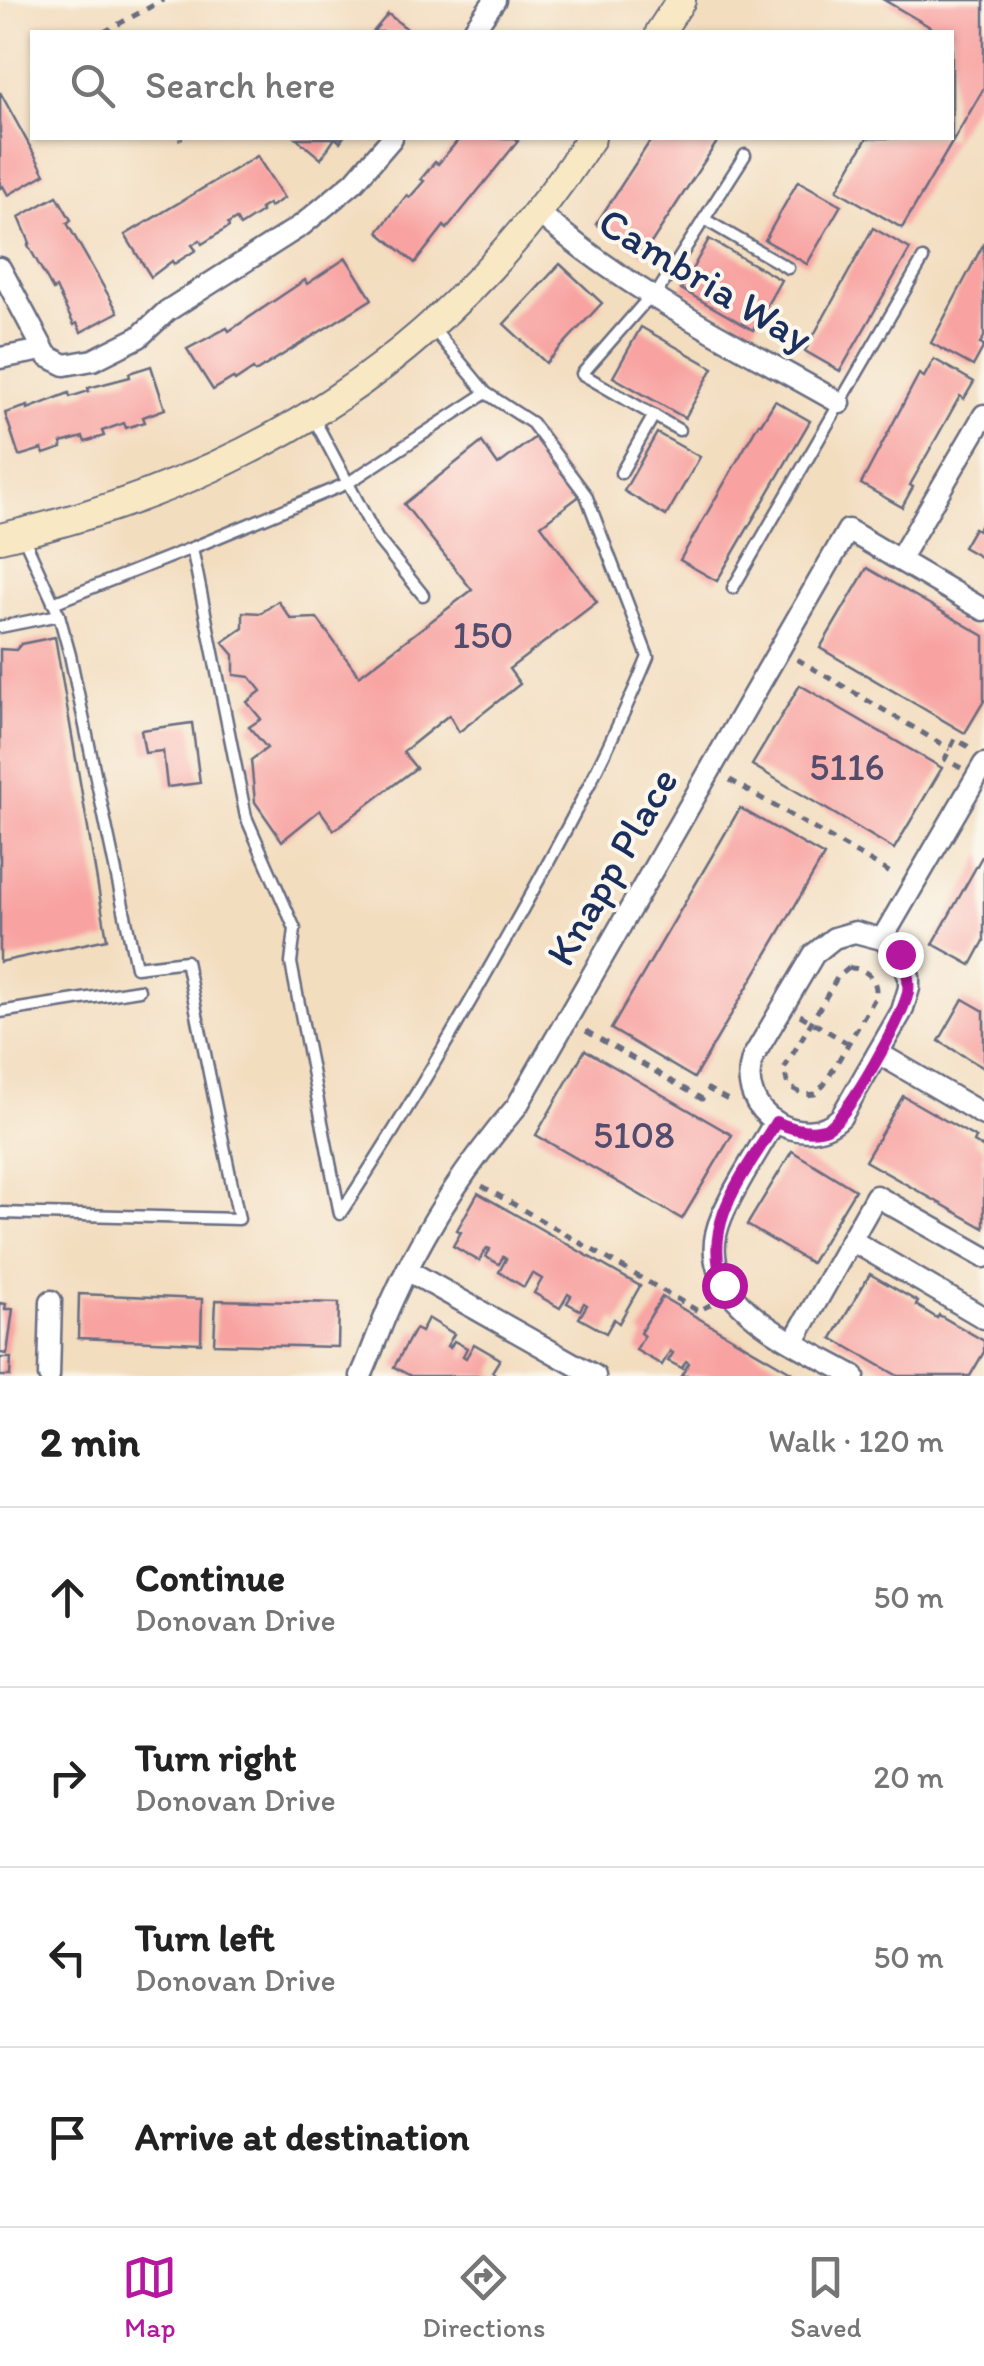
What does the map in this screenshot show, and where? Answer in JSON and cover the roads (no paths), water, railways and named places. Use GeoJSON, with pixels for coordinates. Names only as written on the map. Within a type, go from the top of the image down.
{"type":"FeatureCollection","features":[{"type":"Feature","properties":{"kind":"main road"},"geometry":{"type":"LineString","coordinates":[[661,30],[681,0]]}},
{"type":"Feature","properties":{"kind":"main road"},"geometry":{"type":"LineString","coordinates":[[11,536],[174,487],[312,416],[430,325],[479,280],[538,212],[590,140]]}},
{"type":"Feature","properties":{"kind":"street"},"geometry":{"type":"LineString","coordinates":[[473,30],[495,0]]}},
{"type":"Feature","properties":{"kind":"street"},"geometry":{"type":"LineString","coordinates":[[0,268],[42,350],[58,364],[76,365],[93,360],[139,337],[167,312],[302,225],[354,182],[390,140]]}},
{"type":"Feature","properties":{"kind":"street","name":"Cambria Way"},"geometry":{"type":"LineString","coordinates":[[538,212],[574,244],[654,295],[840,403]]}},
{"type":"Feature","properties":{"kind":"street"},"geometry":{"type":"LineString","coordinates":[[0,358],[42,350]]}},
{"type":"Feature","properties":{"kind":"street"},"geometry":{"type":"LineString","coordinates":[[899,560],[984,415]]}},
{"type":"Feature","properties":{"kind":"street","name":"Knapp Place"},"geometry":{"type":"LineString","coordinates":[[361,1376],[407,1270],[462,1174],[517,1106],[848,530],[984,610]]}},
{"type":"Feature","properties":{"kind":"street"},"geometry":{"type":"LineString","coordinates":[[882,939],[984,764]]}},
{"type":"Feature","properties":{"kind":"street"},"geometry":{"type":"LineString","coordinates":[[855,932],[882,939],[900,954],[909,988],[902,1011],[850,1106],[832,1125],[802,1130],[776,1122],[749,1091],[748,1072],[783,1005],[814,954],[826,942],[855,932]]}},
{"type":"Feature","properties":{"kind":"street"},"geometry":{"type":"LineString","coordinates":[[877,1056],[984,1115]]}},
{"type":"Feature","properties":{"kind":"street"},"geometry":{"type":"LineString","coordinates":[[776,1122],[730,1199],[716,1235],[718,1268],[730,1296],[757,1319],[854,1376]]}},
{"type":"Feature","properties":{"kind":"street"},"geometry":{"type":"LineString","coordinates":[[794,1341],[876,1196],[984,1257]]}},
{"type":"Feature","properties":{"kind":"street"},"geometry":{"type":"LineString","coordinates":[[851,1240],[984,1318]]}},
{"type":"Feature","properties":{"kind":"street"},"geometry":{"type":"LineString","coordinates":[[407,1270],[595,1376]]}},
{"type":"Feature","properties":{"kind":"street"},"geometry":{"type":"LineString","coordinates":[[48,1376],[51,1302]]}},
{"type":"Feature","properties":{"kind":"lane"},"geometry":{"type":"LineString","coordinates":[[678,430],[582,374],[654,295],[745,156]]}},
{"type":"Feature","properties":{"kind":"lane"},"geometry":{"type":"LineString","coordinates":[[704,219],[788,268]]}},
{"type":"Feature","properties":{"kind":"lane"},"geometry":{"type":"LineString","coordinates":[[734,588],[923,259]]}},
{"type":"Feature","properties":{"kind":"lane"},"geometry":{"type":"LineString","coordinates":[[192,548],[246,817],[295,930],[291,963],[340,1214],[406,1114],[540,880],[621,722],[648,657],[586,494],[532,423],[486,393],[430,325]]}},
{"type":"Feature","properties":{"kind":"lane"},"geometry":{"type":"LineString","coordinates":[[53,603],[348,483],[486,393]]}},
{"type":"Feature","properties":{"kind":"lane"},"geometry":{"type":"LineString","coordinates":[[621,473],[654,415]]}},
{"type":"Feature","properties":{"kind":"lane"},"geometry":{"type":"LineString","coordinates":[[312,416],[377,538],[423,595]]}},
{"type":"Feature","properties":{"kind":"lane"},"geometry":{"type":"LineString","coordinates":[[0,1213],[239,1220],[186,961],[136,968],[59,615],[11,536]]}},
{"type":"Feature","properties":{"kind":"lane"},"geometry":{"type":"LineString","coordinates":[[0,628],[59,615]]}},
{"type":"Feature","properties":{"kind":"lane"},"geometry":{"type":"LineString","coordinates":[[0,1012],[139,990]]}}]}
